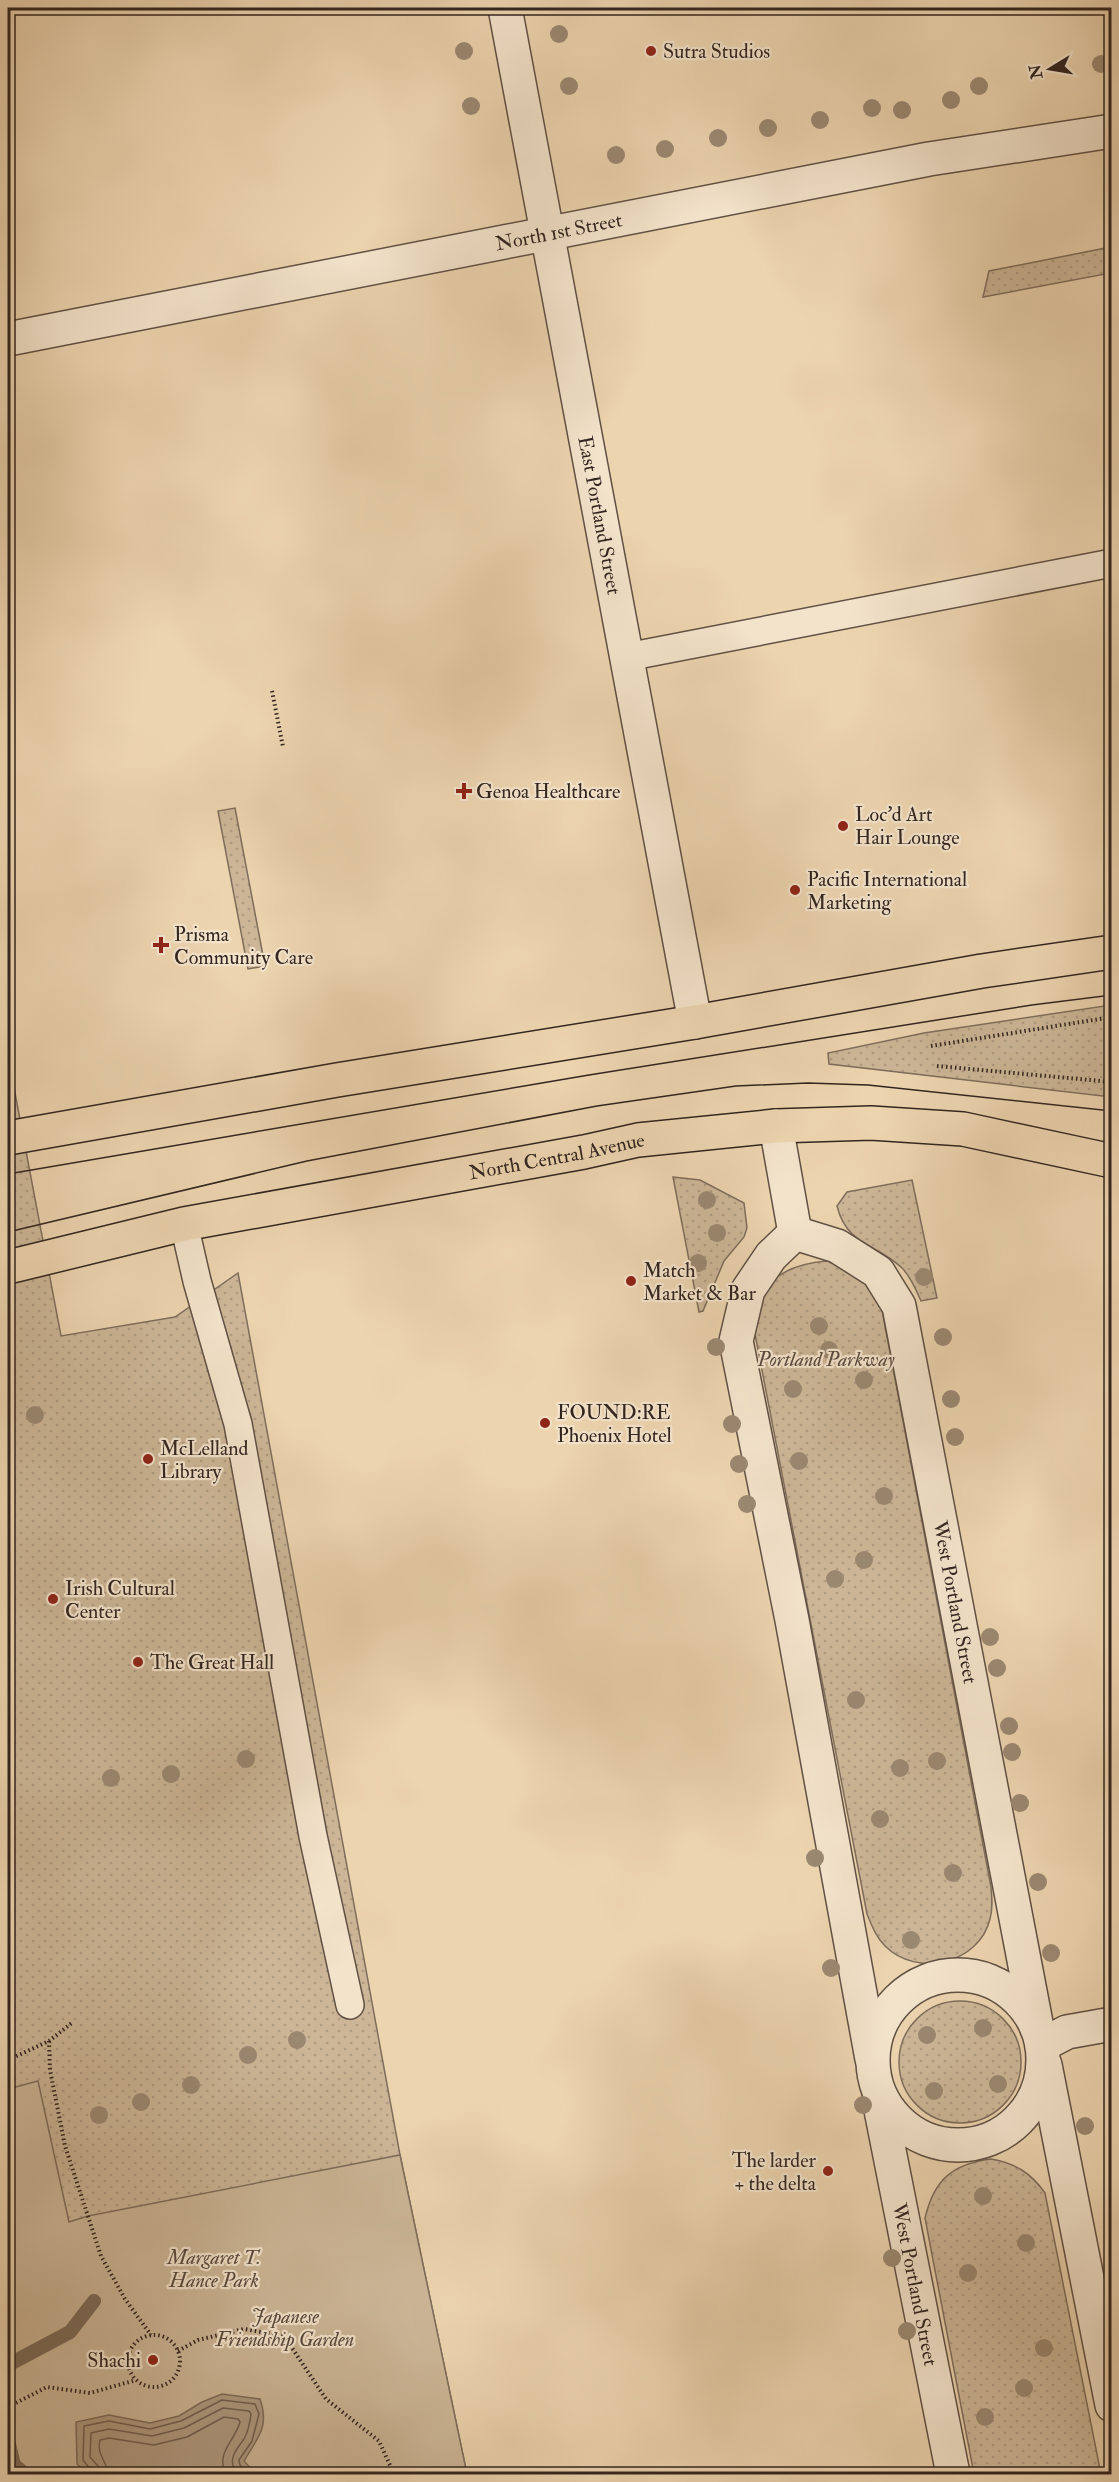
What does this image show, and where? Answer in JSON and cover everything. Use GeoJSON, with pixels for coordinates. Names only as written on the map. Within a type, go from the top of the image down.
{"type":"FeatureCollection","features":[{"type":"Feature","properties":{"kind":"main road"},"geometry":{"type":"LineString","coordinates":[[8,1138],[982,971],[1112,952]]}},
{"type":"Feature","properties":{"kind":"main road","name":"North Central Avenue"},"geometry":{"type":"LineString","coordinates":[[8,1267],[184,1224],[638,1140],[776,1126],[871,1123],[963,1129],[1112,1161]]}},
{"type":"Feature","properties":{"kind":"street","name":"East Portland Street"},"geometry":{"type":"LineString","coordinates":[[505,8],[694,1022]]}},
{"type":"Feature","properties":{"kind":"street","name":"North 1st Street"},"geometry":{"type":"LineString","coordinates":[[8,339],[928,159],[1112,131]]}},
{"type":"Feature","properties":{"kind":"street"},"geometry":{"type":"LineString","coordinates":[[776,1126],[795,1233]]}},
{"type":"Feature","properties":{"kind":"street","name":"West Portland Street"},"geometry":{"type":"LineString","coordinates":[[953,2475],[873,2076],[872,2059],[792,1620],[736,1341],[748,1290],[771,1256],[795,1233],[837,1246],[878,1272],[899,1306],[1112,2405]]}},
{"type":"Feature","properties":{"kind":"street","name":"West Portland Street"},"geometry":{"type":"LineString","coordinates":[[872,2059],[877,2030],[892,2005],[914,1986],[942,1976],[971,1975],[999,1985],[1022,2003],[1041,2045],[1038,2090],[1023,2115],[1001,2134],[974,2145],[944,2146],[916,2136],[893,2117],[878,2092]]}},
{"type":"Feature","properties":{"kind":"street"},"geometry":{"type":"LineString","coordinates":[[1041,2045],[1067,2032],[1112,2024]]}},
{"type":"Feature","properties":{"kind":"lane"},"geometry":{"type":"LineString","coordinates":[[627,657],[1112,563]]}},
{"type":"Feature","properties":{"kind":"lane"},"geometry":{"type":"LineString","coordinates":[[184,1224],[196,1281],[238,1424],[313,1836],[350,2005]]}},
{"type":"Feature","properties":{"kind":"path"},"geometry":{"type":"LineString","coordinates":[[272,691],[283,747]]}},
{"type":"Feature","properties":{"kind":"path"},"geometry":{"type":"LineString","coordinates":[[930,1046],[1112,1017]]}},
{"type":"Feature","properties":{"kind":"path"},"geometry":{"type":"LineString","coordinates":[[937,1066],[1112,1082]]}},
{"type":"Feature","properties":{"kind":"path"},"geometry":{"type":"LineString","coordinates":[[8,2060],[49,2041],[73,2022]]}},
{"type":"Feature","properties":{"kind":"path"},"geometry":{"type":"LineString","coordinates":[[49,2041],[50,2070],[65,2146],[101,2256],[125,2300],[151,2335]]}},
{"type":"Feature","properties":{"kind":"path"},"geometry":{"type":"LineString","coordinates":[[178,2351],[198,2340],[244,2329],[284,2336],[326,2399],[379,2441],[394,2475]]}},
{"type":"Feature","properties":{"kind":"path"},"geometry":{"type":"LineString","coordinates":[[151,2335],[167,2338],[178,2351],[178,2368],[175,2376],[160,2386],[152,2387],[136,2380],[127,2365],[130,2348],[142,2337],[151,2335]]}},
{"type":"Feature","properties":{"kind":"path"},"geometry":{"type":"LineString","coordinates":[[8,2407],[47,2387],[90,2393],[136,2380]]}},
{"type":"Feature","properties":{"kind":"green space"},"geometry":{"type":"Polygon","coordinates":[[[1111,247],[1111,273],[983,297],[989,271],[1111,247]]]}},
{"type":"Feature","properties":{"kind":"green space"},"geometry":{"type":"Polygon","coordinates":[[[235,808],[265,966],[248,969],[218,811],[235,808]]]}},
{"type":"Feature","properties":{"kind":"green space"},"geometry":{"type":"Polygon","coordinates":[[[1111,1005],[1111,1097],[829,1064],[828,1053],[924,1033],[1111,1005]]]}},
{"type":"Feature","properties":{"kind":"green space","name":"Margaret T. Hance Park"},"geometry":{"type":"Polygon","coordinates":[[[8,1056],[61,1336],[175,1317],[238,1273],[400,2155],[467,2474],[8,2474],[8,1056]]]}},
{"type":"Feature","properties":{"kind":"green space"},"geometry":{"type":"Polygon","coordinates":[[[673,1177],[700,1180],[744,1203],[747,1228],[744,1237],[724,1261],[703,1311],[699,1312],[673,1177]]]}},
{"type":"Feature","properties":{"kind":"green space","name":"Portland Parkway"},"geometry":{"type":"Polygon","coordinates":[[[912,1180],[937,1298],[921,1301],[902,1268],[855,1237],[842,1219],[837,1206],[847,1192],[912,1180]]]}},
{"type":"Feature","properties":{"kind":"green space","name":"Portland Parkway"},"geometry":{"type":"Polygon","coordinates":[[[827,1261],[858,1274],[880,1299],[991,1887],[991,1915],[984,1934],[973,1947],[960,1956],[945,1961],[913,1962],[898,1956],[879,1939],[867,1914],[755,1334],[758,1301],[772,1281],[789,1270],[827,1261]]]}},
{"type":"Feature","properties":{"kind":"green space"},"geometry":{"type":"Polygon","coordinates":[[[960,2001],[983,2005],[1003,2019],[1017,2039],[1021,2062],[1017,2085],[1003,2105],[983,2119],[960,2123],[937,2119],[917,2105],[903,2085],[899,2062],[903,2039],[917,2019],[937,2005],[960,2001]]]}},
{"type":"Feature","properties":{"kind":"green space","name":"Japanese Friendship Garden"},"geometry":{"type":"Polygon","coordinates":[[[38,2081],[69,2222],[88,2216],[400,2155],[467,2474],[8,2474],[8,2089],[38,2081]]]}},
{"type":"Feature","properties":{"kind":"green space"},"geometry":{"type":"Polygon","coordinates":[[[991,2159],[1008,2163],[1022,2170],[1045,2193],[1101,2474],[974,2474],[925,2218],[934,2193],[947,2176],[966,2165],[991,2159]]]}},
{"type":"Feature","properties":{"kind":"water"},"geometry":{"type":"Polygon","coordinates":[[[222,2394],[260,2399],[263,2409],[263,2425],[244,2461],[253,2471],[261,2474],[88,2474],[77,2464],[76,2422],[109,2415],[150,2423],[179,2416],[202,2402],[222,2394]]]}},
{"type":"Feature","properties":{"kind":"waterway"},"geometry":{"type":"LineString","coordinates":[[8,2365],[70,2332],[94,2301]]}},
{"type":"Feature","properties":{"kind":"waterway"},"geometry":{"type":"LineString","coordinates":[[8,2440],[14,2465],[25,2474]]}},
{"type":"Feature","properties":{"kind":"tram line"},"geometry":{"type":"LineString","coordinates":[[8,1174],[589,1075],[1032,1005],[1112,995]]}},
{"type":"Feature","properties":{"kind":"tram line"},"geometry":{"type":"LineString","coordinates":[[8,1232],[307,1161],[597,1106],[736,1086],[808,1083],[868,1085],[1112,1111]]}},
{"type":"Feature","properties":{"kind":"place","name":"Sutra Studios"},"geometry":{"type":"Point","coordinates":[651,51]}},
{"type":"Feature","properties":{"kind":"place","name":"Genoa Healthcare"},"geometry":{"type":"Point","coordinates":[464,791]}},
{"type":"Feature","properties":{"kind":"place","name":"Loc’d Art Hair Lounge"},"geometry":{"type":"Point","coordinates":[843,826]}},
{"type":"Feature","properties":{"kind":"place","name":"Pacific International Marketing"},"geometry":{"type":"Point","coordinates":[795,890]}},
{"type":"Feature","properties":{"kind":"place","name":"Prisma Community Care"},"geometry":{"type":"Point","coordinates":[161,945]}},
{"type":"Feature","properties":{"kind":"place","name":"Match Market & Bar"},"geometry":{"type":"Point","coordinates":[631,1281]}},
{"type":"Feature","properties":{"kind":"place","name":"FOUND:RE Phoenix Hotel"},"geometry":{"type":"Point","coordinates":[545,1423]}},
{"type":"Feature","properties":{"kind":"place","name":"McLelland Library"},"geometry":{"type":"Point","coordinates":[148,1459]}},
{"type":"Feature","properties":{"kind":"place","name":"Irish Cultural Center"},"geometry":{"type":"Point","coordinates":[53,1599]}},
{"type":"Feature","properties":{"kind":"place","name":"The Great Hall"},"geometry":{"type":"Point","coordinates":[138,1662]}},
{"type":"Feature","properties":{"kind":"place","name":"The larder + the delta"},"geometry":{"type":"Point","coordinates":[828,2171]}},
{"type":"Feature","properties":{"kind":"place","name":"Shachi"},"geometry":{"type":"Point","coordinates":[153,2360]}}]}
